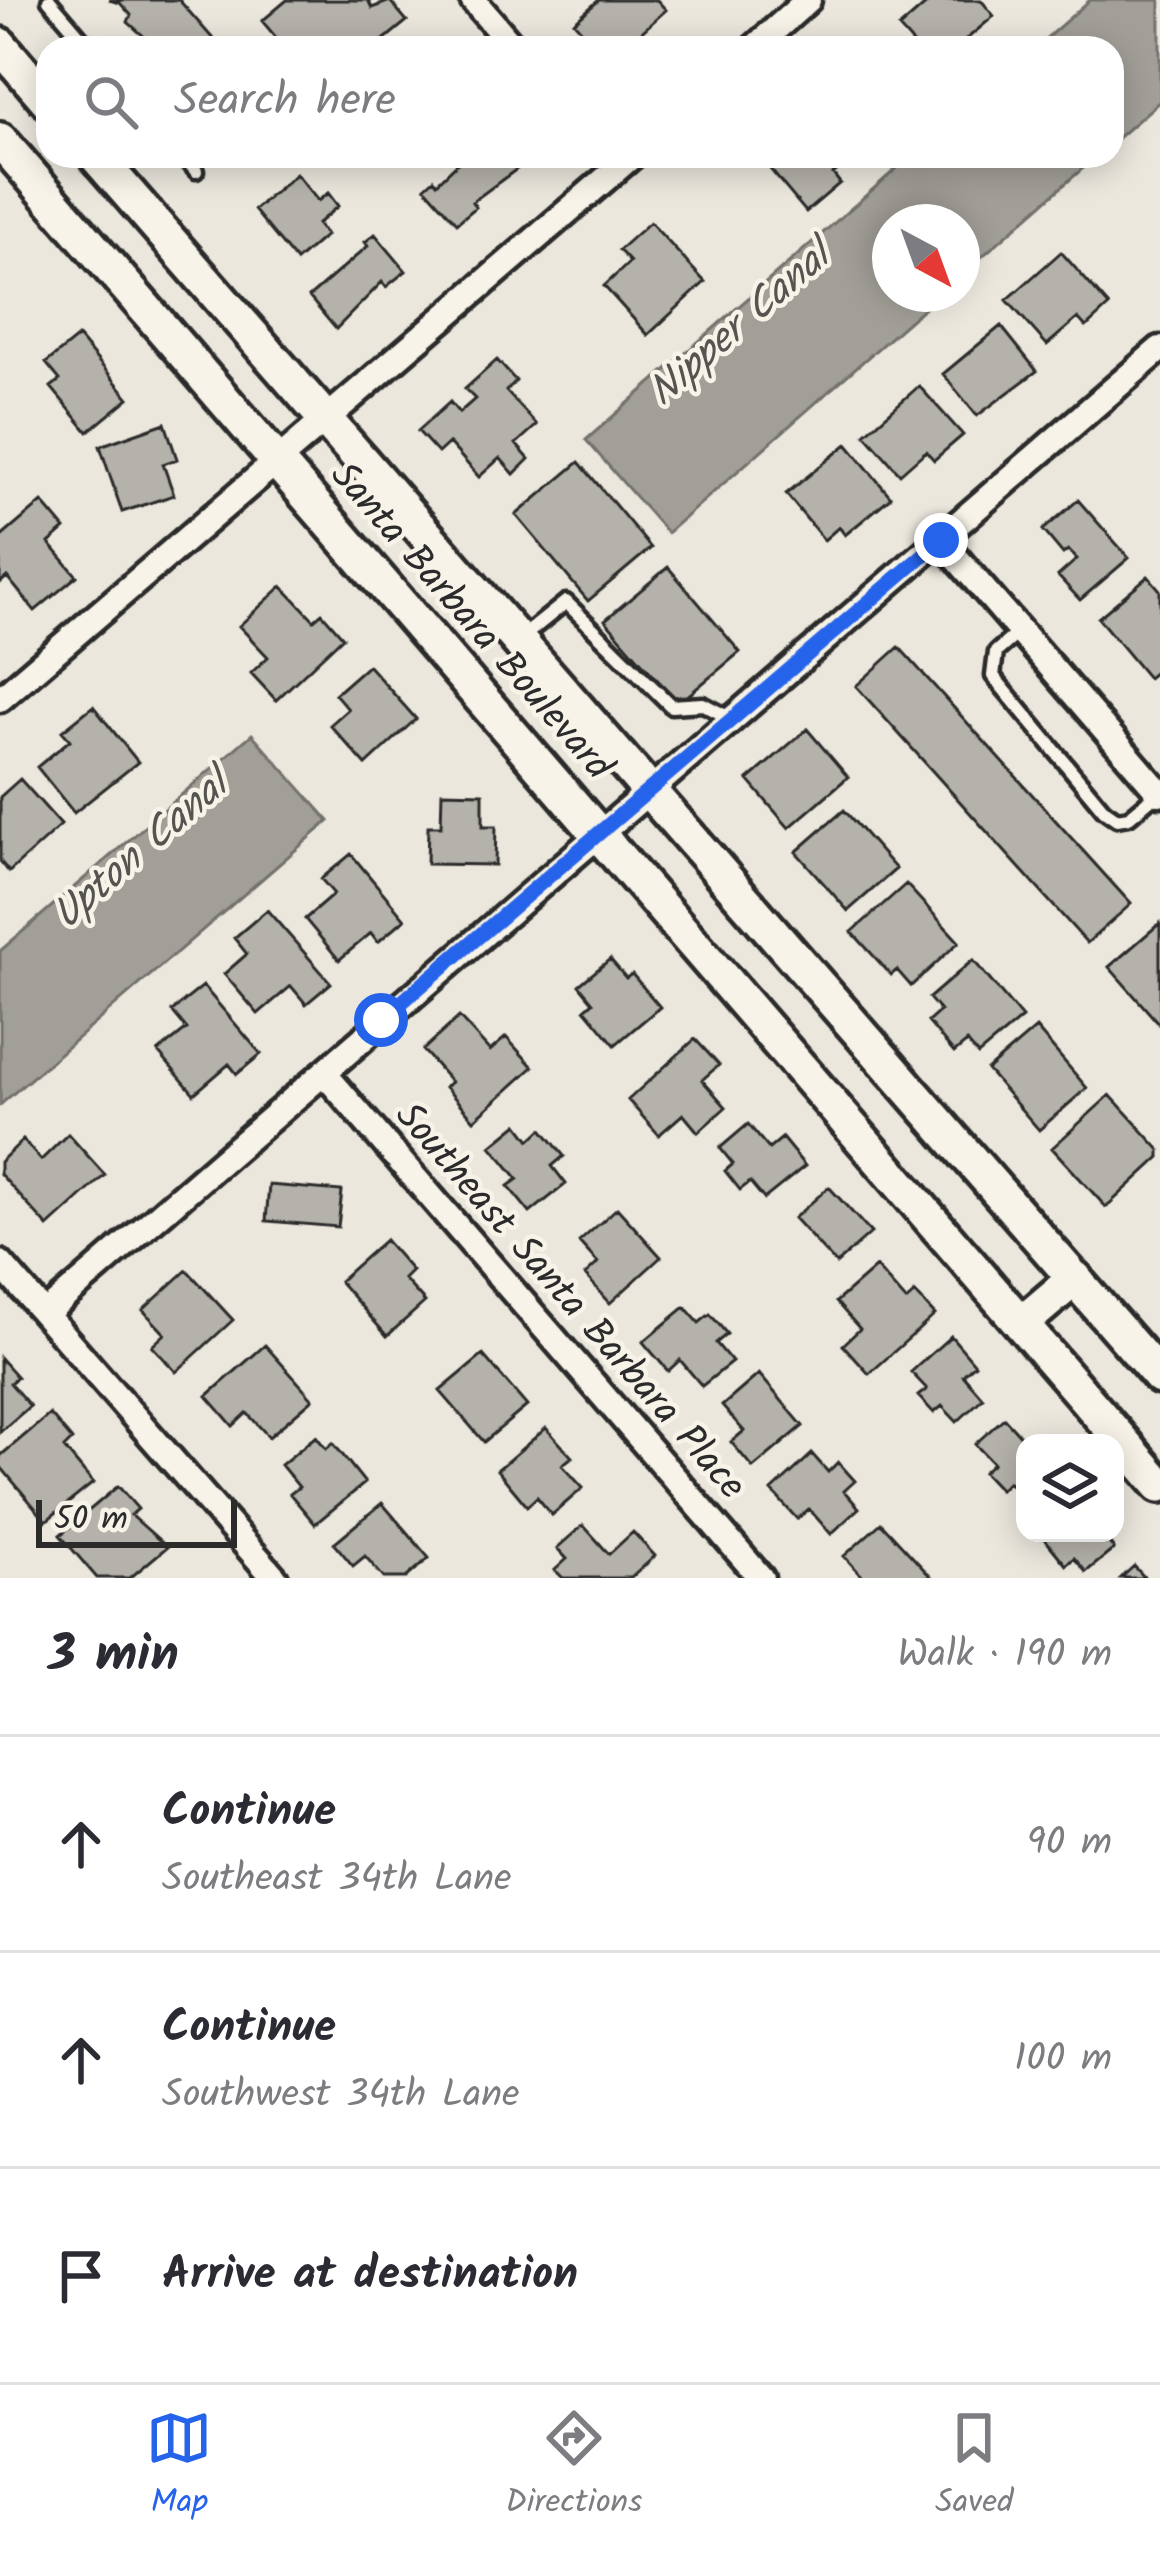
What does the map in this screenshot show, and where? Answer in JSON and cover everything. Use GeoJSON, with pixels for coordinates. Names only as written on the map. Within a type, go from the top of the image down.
{"type":"FeatureCollection","features":[{"type":"Feature","properties":{"kind":"main road"},"geometry":{"type":"LineString","coordinates":[[0,45],[36,87]]}},
{"type":"Feature","properties":{"kind":"main road","name":"Santa Barbara Boulevard"},"geometry":{"type":"LineString","coordinates":[[0,140],[1160,1485]]}},
{"type":"Feature","properties":{"kind":"main road","name":"Santa Barbara Boulevard"},"geometry":{"type":"LineString","coordinates":[[106,168],[1160,1377]]}},
{"type":"Feature","properties":{"kind":"main road"},"geometry":{"type":"LineString","coordinates":[[1021,1324],[1075,1278]]}},
{"type":"Feature","properties":{"kind":"street"},"geometry":{"type":"LineString","coordinates":[[472,0],[504,36]]}},
{"type":"Feature","properties":{"kind":"street"},"geometry":{"type":"LineString","coordinates":[[768,36],[808,0]]}},
{"type":"Feature","properties":{"kind":"street"},"geometry":{"type":"LineString","coordinates":[[0,699],[326,422],[610,168]]}},
{"type":"Feature","properties":{"kind":"street"},"geometry":{"type":"LineString","coordinates":[[46,1313],[1160,349]]}},
{"type":"Feature","properties":{"kind":"street"},"geometry":{"type":"LineString","coordinates":[[941,540],[1160,793]]}},
{"type":"Feature","properties":{"kind":"street","name":"Southeast Santa Barbara Place"},"geometry":{"type":"LineString","coordinates":[[324,1073],[761,1578]]}},
{"type":"Feature","properties":{"kind":"street"},"geometry":{"type":"LineString","coordinates":[[0,1262],[275,1578]]}},
{"type":"Feature","properties":{"kind":"lane"},"geometry":{"type":"LineString","coordinates":[[49,0],[80,36]]}},
{"type":"Feature","properties":{"kind":"lane"},"geometry":{"type":"LineString","coordinates":[[517,642],[566,602],[671,706],[703,704],[734,721]]}},
{"type":"Feature","properties":{"kind":"lane"},"geometry":{"type":"LineString","coordinates":[[1020,631],[996,652],[993,676],[1104,810],[1118,819],[1129,817],[1160,793]]}},
{"type":"Feature","properties":{"kind":"water"},"geometry":{"type":"Polygon","coordinates":[[[1090,0],[1160,0],[1160,101],[1124,132],[1124,36],[1049,36],[1090,0]]]}},
{"type":"Feature","properties":{"kind":"water","name":"Nipper Canal"},"geometry":{"type":"Polygon","coordinates":[[[897,168],[1083,168],[980,258],[980,204],[872,204],[872,312],[919,312],[667,533],[586,440],[897,168]]]}},
{"type":"Feature","properties":{"kind":"water","name":"Upton Canal"},"geometry":{"type":"Polygon","coordinates":[[[252,734],[329,821],[0,1105],[0,951],[252,734]]]}},
{"type":"Feature","properties":{"kind":"building"},"geometry":{"type":"Polygon","coordinates":[[[109,0],[179,0],[210,36],[144,36],[128,22],[131,15],[120,3],[109,0]]]}},
{"type":"Feature","properties":{"kind":"building"},"geometry":{"type":"Polygon","coordinates":[[[287,0],[368,0],[372,8],[390,1],[407,21],[389,36],[275,36],[262,21],[287,0]]]}},
{"type":"Feature","properties":{"kind":"building"},"geometry":{"type":"Polygon","coordinates":[[[599,0],[657,0],[666,10],[637,36],[586,36],[574,22],[599,0]]]}},
{"type":"Feature","properties":{"kind":"building"},"geometry":{"type":"Polygon","coordinates":[[[931,0],[981,0],[994,16],[970,36],[906,36],[899,28],[931,0]]]}},
{"type":"Feature","properties":{"kind":"building"},"geometry":{"type":"Polygon","coordinates":[[[453,168],[518,168],[472,202],[476,207],[457,223],[425,187],[434,179],[437,183],[453,168]]]}},
{"type":"Feature","properties":{"kind":"building"},"geometry":{"type":"Polygon","coordinates":[[[769,168],[840,168],[833,174],[840,183],[806,212],[769,168]]]}},
{"type":"Feature","properties":{"kind":"building"},"geometry":{"type":"Polygon","coordinates":[[[296,174],[318,201],[328,193],[338,206],[317,224],[326,235],[296,261],[254,210],[296,174]]]}},
{"type":"Feature","properties":{"kind":"building"},"geometry":{"type":"Polygon","coordinates":[[[650,222],[705,282],[648,335],[604,286],[630,262],[619,250],[650,222]]]}},
{"type":"Feature","properties":{"kind":"building"},"geometry":{"type":"Polygon","coordinates":[[[375,234],[406,271],[386,287],[382,282],[336,329],[309,297],[368,246],[365,242],[375,234]]]}},
{"type":"Feature","properties":{"kind":"building"},"geometry":{"type":"Polygon","coordinates":[[[1061,252],[1109,306],[1086,327],[1078,318],[1047,345],[1007,300],[1061,252]]]}},
{"type":"Feature","properties":{"kind":"building"},"geometry":{"type":"Polygon","coordinates":[[[1001,326],[1037,371],[977,416],[943,374],[1001,326]]]}},
{"type":"Feature","properties":{"kind":"building"},"geometry":{"type":"Polygon","coordinates":[[[78,337],[129,398],[88,432],[51,387],[60,380],[46,363],[78,337]]]}},
{"type":"Feature","properties":{"kind":"building"},"geometry":{"type":"Polygon","coordinates":[[[497,360],[516,381],[506,391],[537,425],[516,444],[529,459],[514,474],[500,458],[479,477],[449,443],[438,453],[418,431],[450,402],[459,413],[475,399],[465,389],[497,360]]]}},
{"type":"Feature","properties":{"kind":"building"},"geometry":{"type":"Polygon","coordinates":[[[919,386],[963,435],[934,460],[926,451],[900,474],[865,434],[919,386]]]}},
{"type":"Feature","properties":{"kind":"building"},"geometry":{"type":"Polygon","coordinates":[[[165,423],[177,459],[163,464],[174,495],[122,512],[100,446],[165,423]]]}},
{"type":"Feature","properties":{"kind":"building"},"geometry":{"type":"Polygon","coordinates":[[[847,444],[891,497],[845,535],[839,527],[824,540],[786,494],[847,444]]]}},
{"type":"Feature","properties":{"kind":"building"},"geometry":{"type":"Polygon","coordinates":[[[579,462],[651,548],[588,601],[516,515],[579,462]]]}},
{"type":"Feature","properties":{"kind":"building"},"geometry":{"type":"Polygon","coordinates":[[[1078,500],[1129,558],[1080,600],[1058,576],[1077,559],[1068,550],[1063,554],[1043,530],[1078,500]]]}},
{"type":"Feature","properties":{"kind":"building"},"geometry":{"type":"Polygon","coordinates":[[[42,502],[65,529],[49,543],[77,576],[35,611],[7,577],[0,583],[0,538],[42,502]]]}},
{"type":"Feature","properties":{"kind":"building"},"geometry":{"type":"Polygon","coordinates":[[[668,567],[740,652],[678,704],[605,620],[668,567]]]}},
{"type":"Feature","properties":{"kind":"building"},"geometry":{"type":"Polygon","coordinates":[[[1148,576],[1160,590],[1160,668],[1148,678],[1098,618],[1148,576]]]}},
{"type":"Feature","properties":{"kind":"building"},"geometry":{"type":"Polygon","coordinates":[[[282,586],[314,620],[322,613],[343,637],[276,700],[251,673],[268,657],[239,626],[282,586]]]}},
{"type":"Feature","properties":{"kind":"building"},"geometry":{"type":"Polygon","coordinates":[[[899,647],[1131,904],[1087,943],[856,686],[899,647]]]}},
{"type":"Feature","properties":{"kind":"building"},"geometry":{"type":"Polygon","coordinates":[[[368,665],[416,719],[366,765],[330,725],[348,709],[335,694],[368,665]]]}},
{"type":"Feature","properties":{"kind":"building"},"geometry":{"type":"Polygon","coordinates":[[[93,706],[138,762],[74,813],[37,767],[70,740],[62,731],[93,706]]]}},
{"type":"Feature","properties":{"kind":"building"},"geometry":{"type":"Polygon","coordinates":[[[807,729],[848,777],[789,828],[748,780],[807,729]]]}},
{"type":"Feature","properties":{"kind":"building"},"geometry":{"type":"Polygon","coordinates":[[[20,779],[61,825],[9,872],[0,861],[0,797],[20,779]]]}},
{"type":"Feature","properties":{"kind":"building"},"geometry":{"type":"Polygon","coordinates":[[[442,792],[483,793],[483,826],[496,826],[495,865],[427,864],[428,826],[441,826],[442,792]]]}},
{"type":"Feature","properties":{"kind":"building"},"geometry":{"type":"Polygon","coordinates":[[[844,810],[896,869],[848,911],[796,852],[844,810]]]}},
{"type":"Feature","properties":{"kind":"building"},"geometry":{"type":"Polygon","coordinates":[[[351,854],[405,919],[378,942],[371,933],[339,960],[305,919],[334,894],[321,879],[351,854]]]}},
{"type":"Feature","properties":{"kind":"building"},"geometry":{"type":"Polygon","coordinates":[[[906,884],[959,942],[911,986],[897,970],[891,975],[852,932],[906,884]]]}},
{"type":"Feature","properties":{"kind":"building"},"geometry":{"type":"Polygon","coordinates":[[[267,910],[331,983],[306,1004],[291,986],[258,1014],[224,974],[247,954],[234,938],[267,910]]]}},
{"type":"Feature","properties":{"kind":"building"},"geometry":{"type":"Polygon","coordinates":[[[1160,923],[1160,1025],[1109,967],[1160,923]]]}},
{"type":"Feature","properties":{"kind":"building"},"geometry":{"type":"Polygon","coordinates":[[[610,959],[626,978],[632,974],[660,1007],[615,1045],[585,1009],[593,1002],[579,985],[610,959]]]}},
{"type":"Feature","properties":{"kind":"building"},"geometry":{"type":"Polygon","coordinates":[[[973,960],[1022,1018],[978,1055],[967,1042],[954,1053],[928,1022],[940,1011],[929,998],[973,960]]]}},
{"type":"Feature","properties":{"kind":"building"},"geometry":{"type":"Polygon","coordinates":[[[203,986],[261,1054],[237,1074],[229,1064],[194,1094],[158,1052],[187,1029],[172,1011],[203,986]]]}},
{"type":"Feature","properties":{"kind":"building"},"geometry":{"type":"Polygon","coordinates":[[[459,1017],[490,1051],[506,1037],[533,1067],[474,1120],[445,1087],[451,1082],[423,1050],[459,1017]]]}},
{"type":"Feature","properties":{"kind":"building"},"geometry":{"type":"Polygon","coordinates":[[[1036,1028],[1087,1088],[1039,1130],[987,1070],[1036,1028]]]}},
{"type":"Feature","properties":{"kind":"building"},"geometry":{"type":"Polygon","coordinates":[[[695,1039],[719,1065],[702,1080],[726,1107],[698,1132],[683,1114],[659,1135],[628,1100],[695,1039]]]}},
{"type":"Feature","properties":{"kind":"building"},"geometry":{"type":"Polygon","coordinates":[[[1110,1095],[1160,1150],[1160,1157],[1106,1207],[1052,1148],[1110,1095]]]}},
{"type":"Feature","properties":{"kind":"building"},"geometry":{"type":"Polygon","coordinates":[[[518,1124],[530,1140],[542,1129],[564,1156],[552,1166],[566,1184],[530,1213],[508,1186],[518,1179],[491,1146],[518,1124]]]}},
{"type":"Feature","properties":{"kind":"building"},"geometry":{"type":"Polygon","coordinates":[[[748,1124],[769,1149],[782,1138],[805,1166],[764,1199],[750,1182],[740,1190],[725,1171],[733,1164],[720,1148],[748,1124]]]}},
{"type":"Feature","properties":{"kind":"building"},"geometry":{"type":"Polygon","coordinates":[[[68,1134],[105,1175],[48,1227],[0,1174],[0,1162],[23,1140],[41,1160],[68,1134]]]}},
{"type":"Feature","properties":{"kind":"building"},"geometry":{"type":"Polygon","coordinates":[[[269,1185],[342,1191],[338,1227],[266,1221],[269,1185]]]}},
{"type":"Feature","properties":{"kind":"building"},"geometry":{"type":"Polygon","coordinates":[[[829,1187],[871,1233],[836,1264],[794,1218],[829,1187]]]}},
{"type":"Feature","properties":{"kind":"building"},"geometry":{"type":"Polygon","coordinates":[[[617,1208],[661,1257],[610,1303],[585,1275],[598,1263],[579,1242],[617,1208]]]}},
{"type":"Feature","properties":{"kind":"building"},"geometry":{"type":"Polygon","coordinates":[[[385,1240],[412,1271],[404,1279],[425,1302],[387,1336],[339,1281],[385,1240]]]}},
{"type":"Feature","properties":{"kind":"building"},"geometry":{"type":"Polygon","coordinates":[[[876,1267],[906,1301],[915,1293],[935,1315],[869,1374],[843,1345],[860,1329],[836,1302],[876,1267]]]}},
{"type":"Feature","properties":{"kind":"building"},"geometry":{"type":"Polygon","coordinates":[[[187,1270],[233,1320],[176,1372],[152,1346],[165,1334],[143,1310],[187,1270]]]}},
{"type":"Feature","properties":{"kind":"building"},"geometry":{"type":"Polygon","coordinates":[[[685,1307],[699,1323],[710,1314],[727,1334],[716,1343],[732,1362],[702,1386],[680,1360],[668,1371],[643,1342],[685,1307]]]}},
{"type":"Feature","properties":{"kind":"building"},"geometry":{"type":"Polygon","coordinates":[[[951,1336],[975,1364],[963,1375],[983,1398],[957,1422],[942,1406],[934,1413],[918,1396],[927,1389],[911,1372],[951,1336]]]}},
{"type":"Feature","properties":{"kind":"building"},"geometry":{"type":"Polygon","coordinates":[[[265,1345],[313,1399],[269,1437],[247,1413],[233,1426],[207,1396],[265,1345]]]}},
{"type":"Feature","properties":{"kind":"building"},"geometry":{"type":"Polygon","coordinates":[[[483,1355],[527,1406],[484,1442],[440,1391],[483,1355]]]}},
{"type":"Feature","properties":{"kind":"building"},"geometry":{"type":"Polygon","coordinates":[[[0,1358],[17,1377],[10,1383],[30,1406],[0,1432],[0,1358]]]}},
{"type":"Feature","properties":{"kind":"building"},"geometry":{"type":"Polygon","coordinates":[[[759,1374],[803,1426],[753,1468],[731,1442],[744,1431],[722,1406],[759,1374]]]}},
{"type":"Feature","properties":{"kind":"building"},"geometry":{"type":"Polygon","coordinates":[[[50,1414],[72,1440],[64,1448],[93,1483],[46,1521],[0,1466],[0,1456],[50,1414]]]}},
{"type":"Feature","properties":{"kind":"building"},"geometry":{"type":"Polygon","coordinates":[[[1004,1418],[1019,1434],[1016,1491],[1008,1482],[1000,1490],[983,1472],[993,1463],[975,1444],[1004,1418]]]}},
{"type":"Feature","properties":{"kind":"building"},"geometry":{"type":"Polygon","coordinates":[[[546,1428],[572,1457],[562,1465],[583,1488],[552,1515],[537,1497],[527,1506],[497,1470],[546,1428]]]}},
{"type":"Feature","properties":{"kind":"building"},"geometry":{"type":"Polygon","coordinates":[[[316,1436],[326,1449],[333,1443],[365,1483],[315,1524],[290,1494],[299,1487],[281,1465],[316,1436]]]}},
{"type":"Feature","properties":{"kind":"building"},"geometry":{"type":"Polygon","coordinates":[[[812,1454],[828,1472],[838,1462],[855,1481],[844,1491],[859,1508],[831,1534],[809,1509],[797,1519],[772,1491],[812,1454]]]}},
{"type":"Feature","properties":{"kind":"building"},"geometry":{"type":"Polygon","coordinates":[[[118,1486],[138,1509],[131,1515],[167,1547],[130,1578],[97,1578],[60,1535],[118,1486]]]}},
{"type":"Feature","properties":{"kind":"building"},"geometry":{"type":"Polygon","coordinates":[[[382,1503],[429,1558],[406,1578],[384,1578],[365,1556],[353,1566],[334,1543],[382,1503]]]}},
{"type":"Feature","properties":{"kind":"building"},"geometry":{"type":"Polygon","coordinates":[[[881,1523],[930,1578],[864,1578],[844,1556],[881,1523]]]}},
{"type":"Feature","properties":{"kind":"building"},"geometry":{"type":"Polygon","coordinates":[[[583,1525],[609,1554],[633,1532],[655,1556],[631,1578],[563,1578],[555,1570],[567,1559],[557,1548],[583,1525]]]}},
{"type":"Feature","properties":{"kind":"building"},"geometry":{"type":"Polygon","coordinates":[[[1047,1542],[1108,1542],[1114,1549],[1086,1572],[1074,1558],[1066,1565],[1047,1542]]]}},
{"type":"Feature","properties":{"kind":"building"},"geometry":{"type":"Polygon","coordinates":[[[1134,1566],[1145,1578],[1121,1578],[1134,1566]]]}},
{"type":"Feature","properties":{"kind":"route"},"geometry":{"type":"LineString","coordinates":[[381,1020],[941,540]]}}]}
